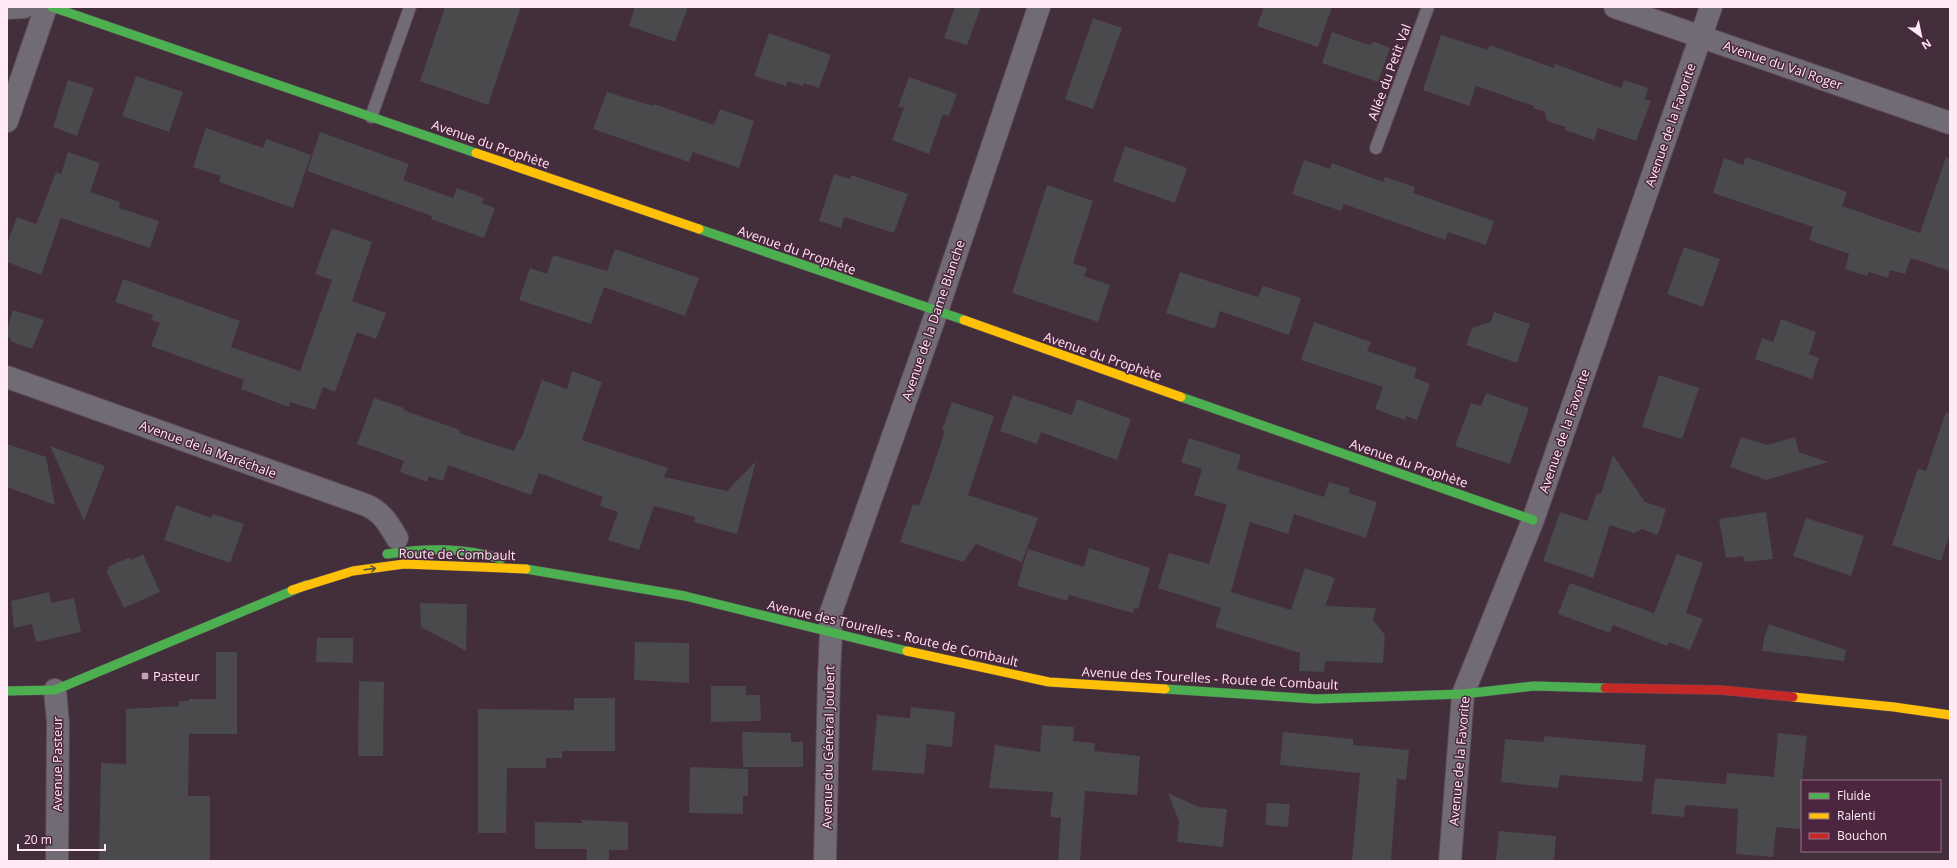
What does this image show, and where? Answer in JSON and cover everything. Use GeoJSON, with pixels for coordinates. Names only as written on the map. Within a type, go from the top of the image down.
{"type":"FeatureCollection","features":[{"type":"Feature","properties":{"kind":"street"},"geometry":{"type":"LineString","coordinates":[[7,8],[24,7]]}},
{"type":"Feature","properties":{"kind":"street"},"geometry":{"type":"LineString","coordinates":[[7,121],[46,7]]}},
{"type":"Feature","properties":{"kind":"street","name":"Avenue du Prophète"},"geometry":{"type":"LineString","coordinates":[[52,7],[937,311],[1533,520]]}},
{"type":"Feature","properties":{"kind":"street","name":"Avenue de la Dame Blanche"},"geometry":{"type":"LineString","coordinates":[[831,632],[830,615],[937,311],[1039,7]]}},
{"type":"Feature","properties":{"kind":"street","name":"Avenue du Val Roger"},"geometry":{"type":"LineString","coordinates":[[1615,7],[1950,123]]}},
{"type":"Feature","properties":{"kind":"street","name":"Avenue de la Favorite"},"geometry":{"type":"LineString","coordinates":[[1450,861],[1464,694],[1533,520],[1711,7]]}},
{"type":"Feature","properties":{"kind":"street","name":"Avenue de la Maréchale"},"geometry":{"type":"LineString","coordinates":[[7,377],[376,509],[384,517],[397,538]]}},
{"type":"Feature","properties":{"kind":"street"},"geometry":{"type":"LineString","coordinates":[[7,691],[55,690],[371,558],[419,549],[451,548],[485,553],[528,568]]}},
{"type":"Feature","properties":{"kind":"street","name":"Route de Combault"},"geometry":{"type":"LineString","coordinates":[[292,590],[353,571],[404,564],[528,568]]}},
{"type":"Feature","properties":{"kind":"street","name":"Avenue des Tourelles - Route de Combault"},"geometry":{"type":"LineString","coordinates":[[528,568],[685,596],[892,648],[1049,682],[1316,699],[1464,694],[1534,686],[1721,690],[1894,707],[1950,715]]}},
{"type":"Feature","properties":{"kind":"street","name":"Avenue du Général Joubert"},"geometry":{"type":"LineString","coordinates":[[825,861],[831,632]]}},
{"type":"Feature","properties":{"kind":"street","name":"Avenue Pasteur"},"geometry":{"type":"LineString","coordinates":[[55,690],[58,724],[57,861]]}},
{"type":"Feature","properties":{"kind":"lane"},"geometry":{"type":"LineString","coordinates":[[372,117],[410,7]]}},
{"type":"Feature","properties":{"kind":"lane","name":"Allée du Petit Val"},"geometry":{"type":"LineString","coordinates":[[1376,148],[1428,7]]}},
{"type":"Feature","properties":{"kind":"building"},"geometry":{"type":"Polygon","coordinates":[[[445,7],[521,7],[488,105],[420,81],[445,7]]]}},
{"type":"Feature","properties":{"kind":"building"},"geometry":{"type":"Polygon","coordinates":[[[635,7],[688,7],[675,42],[629,26],[635,7]]]}},
{"type":"Feature","properties":{"kind":"building"},"geometry":{"type":"Polygon","coordinates":[[[955,7],[981,7],[967,45],[944,38],[955,7]]]}},
{"type":"Feature","properties":{"kind":"building"},"geometry":{"type":"Polygon","coordinates":[[[1264,7],[1332,7],[1318,47],[1257,26],[1264,7]]]}},
{"type":"Feature","properties":{"kind":"building"},"geometry":{"type":"Polygon","coordinates":[[[1093,18],[1122,28],[1093,109],[1065,99],[1093,18]]]}},
{"type":"Feature","properties":{"kind":"building"},"geometry":{"type":"Polygon","coordinates":[[[1332,32],[1369,45],[1374,42],[1390,48],[1378,82],[1322,63],[1332,32]]]}},
{"type":"Feature","properties":{"kind":"building"},"geometry":{"type":"Polygon","coordinates":[[[769,33],[831,55],[819,88],[804,83],[803,86],[788,81],[786,86],[754,76],[769,33]]]}},
{"type":"Feature","properties":{"kind":"building"},"geometry":{"type":"Polygon","coordinates":[[[1441,35],[1488,50],[1490,45],[1554,68],[1555,64],[1621,88],[1624,80],[1648,88],[1645,99],[1651,101],[1636,141],[1598,128],[1594,140],[1565,130],[1566,127],[1547,121],[1545,112],[1533,108],[1534,106],[1476,86],[1469,106],[1423,90],[1441,35]]]}},
{"type":"Feature","properties":{"kind":"building"},"geometry":{"type":"Polygon","coordinates":[[[136,76],[183,92],[169,132],[122,116],[136,76]]]}},
{"type":"Feature","properties":{"kind":"building"},"geometry":{"type":"Polygon","coordinates":[[[909,77],[957,94],[949,116],[943,114],[929,154],[892,140],[904,108],[898,107],[909,77]]]}},
{"type":"Feature","properties":{"kind":"building"},"geometry":{"type":"Polygon","coordinates":[[[68,80],[94,88],[77,136],[53,127],[68,80]]]}},
{"type":"Feature","properties":{"kind":"building"},"geometry":{"type":"Polygon","coordinates":[[[607,92],[653,106],[654,104],[714,125],[720,109],[754,121],[739,168],[693,152],[689,162],[593,129],[607,92]]]}},
{"type":"Feature","properties":{"kind":"building"},"geometry":{"type":"Polygon","coordinates":[[[206,128],[263,148],[266,139],[311,155],[293,208],[219,182],[221,176],[193,167],[206,128]]]}},
{"type":"Feature","properties":{"kind":"building"},"geometry":{"type":"Polygon","coordinates":[[[320,132],[409,164],[403,180],[453,198],[457,188],[484,198],[482,203],[495,208],[484,238],[431,219],[432,216],[307,171],[320,132]]]}},
{"type":"Feature","properties":{"kind":"building"},"geometry":{"type":"Polygon","coordinates":[[[1125,146],[1187,168],[1175,203],[1113,181],[1125,146]]]}},
{"type":"Feature","properties":{"kind":"building"},"geometry":{"type":"Polygon","coordinates":[[[68,152],[100,163],[90,192],[120,202],[119,208],[159,221],[150,248],[61,218],[41,275],[7,262],[7,244],[17,217],[36,224],[56,172],[61,174],[68,152]]]}},
{"type":"Feature","properties":{"kind":"building"},"geometry":{"type":"Polygon","coordinates":[[[1746,157],[1847,192],[1842,206],[1920,233],[1946,157],[1950,158],[1950,271],[1911,258],[1905,274],[1890,270],[1888,278],[1869,272],[1867,276],[1845,269],[1849,254],[1809,240],[1813,227],[1713,193],[1724,158],[1743,165],[1746,157]]]}},
{"type":"Feature","properties":{"kind":"building"},"geometry":{"type":"Polygon","coordinates":[[[1304,160],[1330,169],[1332,163],[1383,182],[1385,177],[1415,187],[1413,193],[1494,221],[1486,245],[1448,232],[1445,240],[1344,204],[1341,211],[1292,194],[1304,160]]]}},
{"type":"Feature","properties":{"kind":"building"},"geometry":{"type":"Polygon","coordinates":[[[834,174],[850,179],[851,175],[908,194],[894,233],[844,217],[841,228],[819,221],[834,174]]]}},
{"type":"Feature","properties":{"kind":"building"},"geometry":{"type":"Polygon","coordinates":[[[1047,185],[1093,201],[1073,263],[1087,268],[1084,276],[1110,285],[1098,322],[1012,293],[1047,185]]]}},
{"type":"Feature","properties":{"kind":"building"},"geometry":{"type":"Polygon","coordinates":[[[332,228],[372,242],[352,301],[386,313],[376,339],[357,332],[335,392],[323,387],[315,410],[290,402],[289,407],[241,389],[244,380],[151,346],[160,323],[151,320],[153,315],[115,302],[123,279],[240,321],[231,347],[300,371],[332,280],[315,274],[332,228]]]}},
{"type":"Feature","properties":{"kind":"building"},"geometry":{"type":"Polygon","coordinates":[[[1684,247],[1720,259],[1703,307],[1667,294],[1684,247]]]}},
{"type":"Feature","properties":{"kind":"building"},"geometry":{"type":"Polygon","coordinates":[[[615,249],[699,278],[685,316],[604,287],[591,324],[519,300],[530,268],[547,274],[553,255],[607,271],[615,249]]]}},
{"type":"Feature","properties":{"kind":"building"},"geometry":{"type":"Polygon","coordinates":[[[1180,272],[1258,297],[1263,286],[1301,298],[1289,335],[1220,311],[1215,329],[1166,313],[1180,272]]]}},
{"type":"Feature","properties":{"kind":"building"},"geometry":{"type":"Polygon","coordinates":[[[13,310],[44,320],[32,349],[12,342],[7,334],[7,329],[13,310]]]}},
{"type":"Feature","properties":{"kind":"building"},"geometry":{"type":"Polygon","coordinates":[[[1494,312],[1530,324],[1517,363],[1466,345],[1472,328],[1491,322],[1494,312]]]}},
{"type":"Feature","properties":{"kind":"building"},"geometry":{"type":"Polygon","coordinates":[[[1781,319],[1816,332],[1809,354],[1819,358],[1812,379],[1755,359],[1762,338],[1773,342],[1781,319]]]}},
{"type":"Feature","properties":{"kind":"building"},"geometry":{"type":"Polygon","coordinates":[[[1314,322],[1371,342],[1367,351],[1417,368],[1414,378],[1430,384],[1417,420],[1406,416],[1405,420],[1375,409],[1383,387],[1301,360],[1314,322]]]}},
{"type":"Feature","properties":{"kind":"building"},"geometry":{"type":"Polygon","coordinates":[[[572,371],[602,382],[582,440],[668,468],[664,477],[727,491],[756,461],[737,534],[694,522],[695,517],[654,506],[639,550],[608,540],[618,512],[600,506],[603,497],[539,473],[531,495],[448,465],[443,481],[429,476],[427,482],[400,472],[404,461],[357,444],[374,398],[460,430],[459,433],[514,451],[519,439],[521,439],[542,380],[567,389],[572,371]]]}},
{"type":"Feature","properties":{"kind":"building"},"geometry":{"type":"Polygon","coordinates":[[[1659,375],[1699,388],[1682,439],[1642,427],[1659,375]]]}},
{"type":"Feature","properties":{"kind":"building"},"geometry":{"type":"Polygon","coordinates":[[[1486,393],[1529,408],[1510,464],[1455,446],[1471,403],[1481,406],[1486,393]]]}},
{"type":"Feature","properties":{"kind":"building"},"geometry":{"type":"Polygon","coordinates":[[[1013,395],[1072,415],[1077,399],[1131,419],[1117,460],[1041,432],[1037,444],[1000,431],[1013,395]]]}},
{"type":"Feature","properties":{"kind":"building"},"geometry":{"type":"Polygon","coordinates":[[[952,402],[994,416],[968,495],[1038,518],[1022,562],[976,544],[963,562],[900,542],[913,504],[919,506],[928,482],[945,431],[942,430],[952,402]]]}},
{"type":"Feature","properties":{"kind":"building"},"geometry":{"type":"Polygon","coordinates":[[[1946,412],[1950,413],[1950,533],[1941,561],[1892,545],[1918,468],[1926,471],[1946,412]]]}},
{"type":"Feature","properties":{"kind":"building"},"geometry":{"type":"Polygon","coordinates":[[[1741,437],[1767,445],[1795,437],[1799,452],[1828,462],[1766,480],[1730,467],[1741,437]]]}},
{"type":"Feature","properties":{"kind":"building"},"geometry":{"type":"Polygon","coordinates":[[[1189,438],[1241,455],[1237,469],[1324,497],[1329,482],[1350,488],[1348,493],[1377,502],[1366,538],[1294,514],[1288,534],[1250,522],[1231,592],[1291,610],[1305,568],[1335,578],[1325,606],[1376,608],[1373,620],[1385,635],[1383,663],[1325,661],[1324,672],[1299,671],[1300,653],[1215,627],[1221,608],[1158,588],[1169,553],[1209,564],[1227,505],[1194,495],[1202,469],[1181,462],[1189,438]]]}},
{"type":"Feature","properties":{"kind":"building"},"geometry":{"type":"Polygon","coordinates":[[[7,444],[46,457],[55,505],[7,487],[7,444]]]}},
{"type":"Feature","properties":{"kind":"building"},"geometry":{"type":"Polygon","coordinates":[[[50,446],[105,466],[84,521],[50,446]]]}},
{"type":"Feature","properties":{"kind":"building"},"geometry":{"type":"Polygon","coordinates":[[[1613,455],[1645,502],[1666,509],[1658,535],[1642,529],[1634,533],[1610,525],[1593,578],[1543,561],[1560,512],[1587,521],[1597,493],[1601,494],[1613,455]]]}},
{"type":"Feature","properties":{"kind":"building"},"geometry":{"type":"Polygon","coordinates":[[[176,505],[211,518],[213,514],[244,524],[230,563],[164,540],[176,505]]]}},
{"type":"Feature","properties":{"kind":"building"},"geometry":{"type":"Polygon","coordinates":[[[1766,512],[1773,559],[1744,562],[1743,556],[1726,558],[1719,519],[1766,512]]]}},
{"type":"Feature","properties":{"kind":"building"},"geometry":{"type":"Polygon","coordinates":[[[1806,518],[1864,536],[1851,576],[1793,556],[1806,518]]]}},
{"type":"Feature","properties":{"kind":"building"},"geometry":{"type":"Polygon","coordinates":[[[1089,548],[1150,568],[1138,609],[1134,608],[1133,613],[1069,595],[1067,601],[1017,586],[1028,549],[1084,567],[1089,548]]]}},
{"type":"Feature","properties":{"kind":"building"},"geometry":{"type":"Polygon","coordinates":[[[143,554],[160,592],[124,608],[106,570],[109,569],[108,567],[130,557],[131,560],[143,554]]]}},
{"type":"Feature","properties":{"kind":"building"},"geometry":{"type":"Polygon","coordinates":[[[1677,554],[1703,563],[1686,613],[1703,619],[1690,650],[1669,642],[1667,646],[1613,625],[1610,633],[1558,614],[1570,583],[1654,613],[1677,554]]]}},
{"type":"Feature","properties":{"kind":"building"},"geometry":{"type":"Polygon","coordinates":[[[49,592],[51,603],[74,598],[81,632],[36,642],[32,624],[14,628],[11,601],[49,592]]]}},
{"type":"Feature","properties":{"kind":"building"},"geometry":{"type":"Polygon","coordinates":[[[420,603],[467,604],[466,651],[421,627],[420,603]]]}},
{"type":"Feature","properties":{"kind":"building"},"geometry":{"type":"Polygon","coordinates":[[[1769,624],[1846,650],[1844,661],[1762,651],[1764,638],[1769,624]]]}},
{"type":"Feature","properties":{"kind":"building"},"geometry":{"type":"Polygon","coordinates":[[[317,638],[353,638],[353,663],[316,662],[317,638]]]}},
{"type":"Feature","properties":{"kind":"building"},"geometry":{"type":"Polygon","coordinates":[[[635,642],[689,643],[689,683],[634,680],[635,642]]]}},
{"type":"Feature","properties":{"kind":"building"},"geometry":{"type":"Polygon","coordinates":[[[216,652],[237,652],[237,734],[189,734],[188,796],[210,796],[210,861],[99,861],[101,763],[126,764],[126,709],[179,706],[179,701],[189,701],[189,699],[216,699],[216,652]]]}},
{"type":"Feature","properties":{"kind":"building"},"geometry":{"type":"Polygon","coordinates":[[[359,681],[384,682],[383,756],[358,756],[359,681]]]}},
{"type":"Feature","properties":{"kind":"building"},"geometry":{"type":"Polygon","coordinates":[[[711,686],[746,686],[746,695],[760,695],[761,721],[711,722],[711,686]]]}},
{"type":"Feature","properties":{"kind":"building"},"geometry":{"type":"Polygon","coordinates":[[[574,698],[615,698],[615,751],[562,751],[562,758],[546,758],[546,768],[507,768],[506,833],[478,833],[478,709],[574,710],[574,698]]]}},
{"type":"Feature","properties":{"kind":"building"},"geometry":{"type":"Polygon","coordinates":[[[911,707],[955,712],[952,747],[927,744],[924,774],[872,770],[877,715],[910,718],[911,707]]]}},
{"type":"Feature","properties":{"kind":"building"},"geometry":{"type":"Polygon","coordinates":[[[1042,725],[1074,727],[1073,741],[1095,743],[1094,751],[1140,756],[1137,795],[1085,791],[1080,861],[1058,861],[1061,818],[1050,817],[1053,792],[989,788],[995,745],[1040,752],[1042,725]]]}},
{"type":"Feature","properties":{"kind":"building"},"geometry":{"type":"Polygon","coordinates":[[[742,732],[791,733],[791,742],[803,742],[803,767],[743,767],[742,732]]]}},
{"type":"Feature","properties":{"kind":"building"},"geometry":{"type":"Polygon","coordinates":[[[1283,732],[1353,739],[1353,745],[1409,750],[1406,780],[1397,779],[1391,861],[1352,861],[1360,773],[1280,765],[1283,732]]]}},
{"type":"Feature","properties":{"kind":"building"},"geometry":{"type":"Polygon","coordinates":[[[1778,733],[1807,736],[1801,780],[1801,829],[1776,827],[1773,857],[1736,854],[1738,809],[1685,805],[1684,817],[1651,814],[1655,778],[1726,784],[1727,773],[1774,777],[1778,733]]]}},
{"type":"Feature","properties":{"kind":"building"},"geometry":{"type":"Polygon","coordinates":[[[1544,736],[1646,745],[1642,782],[1560,775],[1558,788],[1501,782],[1505,739],[1544,742],[1544,736]]]}},
{"type":"Feature","properties":{"kind":"building"},"geometry":{"type":"Polygon","coordinates":[[[690,767],[748,769],[748,796],[743,796],[743,814],[689,813],[690,767]]]}},
{"type":"Feature","properties":{"kind":"building"},"geometry":{"type":"Polygon","coordinates":[[[1168,793],[1199,807],[1227,809],[1223,847],[1177,842],[1179,821],[1168,793]]]}},
{"type":"Feature","properties":{"kind":"building"},"geometry":{"type":"Polygon","coordinates":[[[1267,803],[1290,804],[1288,827],[1265,825],[1267,803]]]}},
{"type":"Feature","properties":{"kind":"building"},"geometry":{"type":"Polygon","coordinates":[[[582,820],[628,822],[628,850],[609,850],[609,861],[586,861],[587,849],[535,849],[535,822],[582,823],[582,820]]]}},
{"type":"Feature","properties":{"kind":"building"},"geometry":{"type":"Polygon","coordinates":[[[1499,831],[1556,836],[1554,861],[1496,861],[1499,831]]]}},
{"type":"Feature","properties":{"kind":"traffic: fast"},"geometry":{"type":"LineString","coordinates":[[52,7],[476,153]]}},
{"type":"Feature","properties":{"kind":"traffic: fast"},"geometry":{"type":"LineString","coordinates":[[699,229],[964,320]]}},
{"type":"Feature","properties":{"kind":"traffic: fast"},"geometry":{"type":"LineString","coordinates":[[1181,397],[1533,520]]}},
{"type":"Feature","properties":{"kind":"traffic: fast"},"geometry":{"type":"LineString","coordinates":[[387,554],[444,550],[473,552],[501,559]]}},
{"type":"Feature","properties":{"kind":"traffic: fast"},"geometry":{"type":"LineString","coordinates":[[526,569],[685,596],[907,651]]}},
{"type":"Feature","properties":{"kind":"traffic: fast"},"geometry":{"type":"LineString","coordinates":[[7,691],[55,690],[306,585]]}},
{"type":"Feature","properties":{"kind":"traffic: fast"},"geometry":{"type":"LineString","coordinates":[[1165,689],[1316,699],[1463,694],[1534,686],[1605,688]]}},
{"type":"Feature","properties":{"kind":"traffic: slow"},"geometry":{"type":"LineString","coordinates":[[476,153],[699,229]]}},
{"type":"Feature","properties":{"kind":"traffic: slow"},"geometry":{"type":"LineString","coordinates":[[964,320],[1181,397]]}},
{"type":"Feature","properties":{"kind":"traffic: slow"},"geometry":{"type":"LineString","coordinates":[[292,590],[353,571],[404,564],[526,569]]}},
{"type":"Feature","properties":{"kind":"traffic: slow"},"geometry":{"type":"LineString","coordinates":[[907,651],[1049,682],[1165,689]]}},
{"type":"Feature","properties":{"kind":"traffic: slow"},"geometry":{"type":"LineString","coordinates":[[1793,697],[1894,707],[1950,715]]}},
{"type":"Feature","properties":{"kind":"traffic: jam"},"geometry":{"type":"LineString","coordinates":[[1605,688],[1721,690],[1793,697]]}},
{"type":"Feature","properties":{"kind":"place","name":"Pasteur"},"geometry":{"type":"Point","coordinates":[145,676]}}]}
